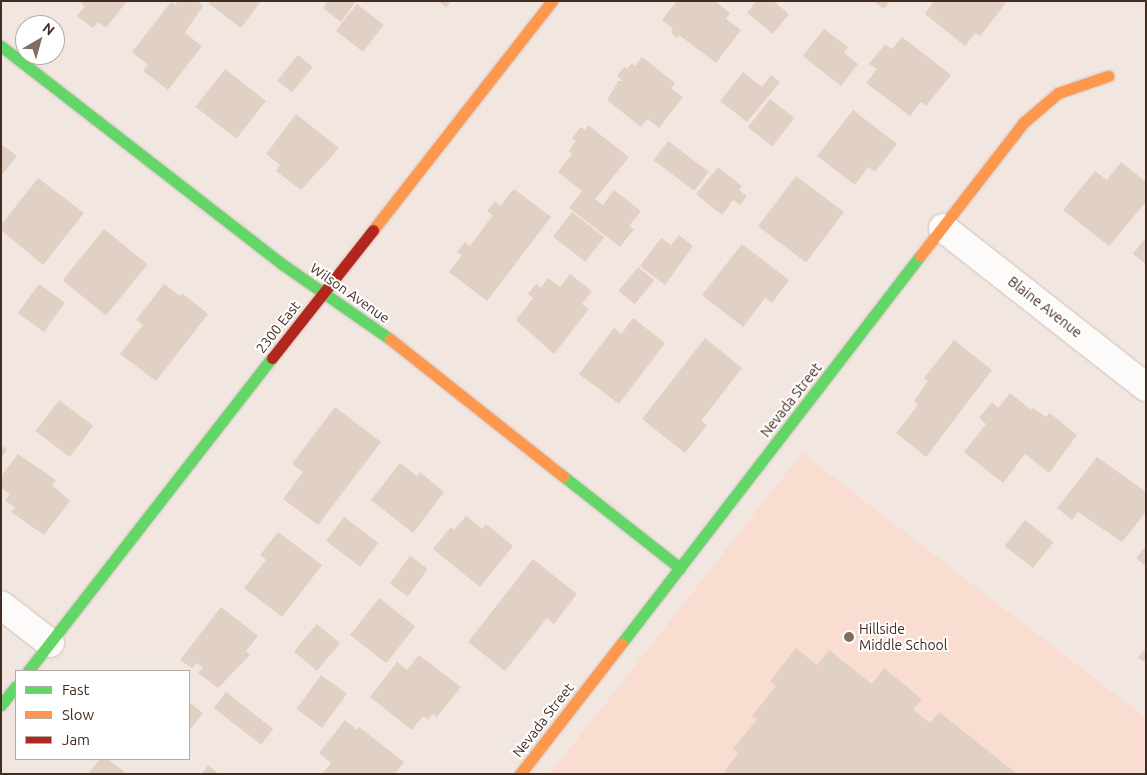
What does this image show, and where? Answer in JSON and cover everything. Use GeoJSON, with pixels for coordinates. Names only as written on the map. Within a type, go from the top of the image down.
{"type":"FeatureCollection","features":[{"type":"Feature","properties":{"kind":"street","name":"2300 East"},"geometry":{"type":"LineString","coordinates":[[29,670],[552,1]]}},
{"type":"Feature","properties":{"kind":"street","name":"Wilson Avenue"},"geometry":{"type":"LineString","coordinates":[[1,46],[173,181],[324,293],[372,325],[680,568]]}},
{"type":"Feature","properties":{"kind":"street","name":"Nevada Street"},"geometry":{"type":"LineString","coordinates":[[520,774],[944,228],[1023,123],[1041,106],[1077,84],[1108,76]]}},
{"type":"Feature","properties":{"kind":"street","name":"Blaine Avenue"},"geometry":{"type":"LineString","coordinates":[[944,228],[1146,387]]}},
{"type":"Feature","properties":{"kind":"street"},"geometry":{"type":"LineString","coordinates":[[1,605],[50,643]]}},
{"type":"Feature","properties":{"kind":"street"},"geometry":{"type":"LineString","coordinates":[[1,705],[15,687]]}},
{"type":"Feature","properties":{"kind":"shaded area","name":"Hillside Middle School"},"geometry":{"type":"Polygon","coordinates":[[[802,453],[1146,718],[1146,774],[550,774],[802,453]]]}},
{"type":"Feature","properties":{"kind":"building"},"geometry":{"type":"Polygon","coordinates":[[[78,1],[127,1],[106,28],[98,22],[93,28],[77,16],[85,6],[78,1]]]}},
{"type":"Feature","properties":{"kind":"building"},"geometry":{"type":"Polygon","coordinates":[[[178,1],[197,1],[203,6],[185,33],[202,46],[168,90],[143,71],[148,65],[132,52],[171,2],[175,5],[178,1]]]}},
{"type":"Feature","properties":{"kind":"building"},"geometry":{"type":"Polygon","coordinates":[[[211,1],[261,1],[241,28],[209,4],[211,1]]]}},
{"type":"Feature","properties":{"kind":"building"},"geometry":{"type":"Polygon","coordinates":[[[328,1],[356,1],[341,22],[323,8],[328,1]]]}},
{"type":"Feature","properties":{"kind":"building"},"geometry":{"type":"Polygon","coordinates":[[[438,1],[451,1],[446,8],[438,1]]]}},
{"type":"Feature","properties":{"kind":"building"},"geometry":{"type":"Polygon","coordinates":[[[677,1],[715,1],[730,13],[726,19],[741,30],[716,63],[679,35],[677,38],[671,33],[673,29],[662,20],[677,1]]]}},
{"type":"Feature","properties":{"kind":"building"},"geometry":{"type":"Polygon","coordinates":[[[756,1],[773,1],[789,14],[773,34],[747,13],[756,1]]]}},
{"type":"Feature","properties":{"kind":"building"},"geometry":{"type":"Polygon","coordinates":[[[873,1],[890,1],[884,9],[873,1]]]}},
{"type":"Feature","properties":{"kind":"building"},"geometry":{"type":"Polygon","coordinates":[[[934,1],[1003,1],[1006,3],[980,36],[975,33],[965,46],[925,14],[934,1]]]}},
{"type":"Feature","properties":{"kind":"building"},"geometry":{"type":"Polygon","coordinates":[[[357,4],[384,25],[363,52],[336,31],[357,4]]]}},
{"type":"Feature","properties":{"kind":"building"},"geometry":{"type":"Polygon","coordinates":[[[824,29],[848,47],[844,53],[858,64],[841,86],[803,56],[824,29]]]}},
{"type":"Feature","properties":{"kind":"building"},"geometry":{"type":"Polygon","coordinates":[[[902,37],[951,75],[926,106],[921,102],[910,116],[866,83],[877,69],[869,64],[885,44],[892,49],[902,37]]]}},
{"type":"Feature","properties":{"kind":"building"},"geometry":{"type":"Polygon","coordinates":[[[298,55],[313,67],[292,93],[277,81],[298,55]]]}},
{"type":"Feature","properties":{"kind":"building"},"geometry":{"type":"Polygon","coordinates":[[[642,57],[675,83],[671,88],[683,97],[659,128],[648,119],[641,127],[607,100],[618,81],[623,81],[617,76],[624,67],[627,69],[632,63],[635,66],[642,57]]]}},
{"type":"Feature","properties":{"kind":"building"},"geometry":{"type":"Polygon","coordinates":[[[225,69],[266,101],[236,139],[195,107],[225,69]]]}},
{"type":"Feature","properties":{"kind":"building"},"geometry":{"type":"Polygon","coordinates":[[[743,72],[762,87],[771,75],[780,82],[747,122],[720,101],[743,72]]]}},
{"type":"Feature","properties":{"kind":"building"},"geometry":{"type":"Polygon","coordinates":[[[770,99],[794,118],[772,146],[748,127],[770,99]]]}},
{"type":"Feature","properties":{"kind":"building"},"geometry":{"type":"Polygon","coordinates":[[[853,110],[897,144],[875,172],[868,167],[855,185],[817,156],[853,110]]]}},
{"type":"Feature","properties":{"kind":"building"},"geometry":{"type":"Polygon","coordinates":[[[296,114],[339,148],[301,190],[276,171],[280,165],[266,154],[296,114]]]}},
{"type":"Feature","properties":{"kind":"building"},"geometry":{"type":"Polygon","coordinates":[[[588,125],[629,157],[595,199],[603,205],[614,190],[641,211],[629,226],[634,229],[620,247],[569,208],[582,191],[558,172],[572,154],[569,151],[576,141],[572,138],[581,127],[585,130],[588,125]]]}},
{"type":"Feature","properties":{"kind":"building"},"geometry":{"type":"Polygon","coordinates":[[[668,141],[709,172],[694,191],[654,160],[668,141]]]}},
{"type":"Feature","properties":{"kind":"building"},"geometry":{"type":"Polygon","coordinates":[[[1,144],[17,156],[1,176],[1,144]]]}},
{"type":"Feature","properties":{"kind":"building"},"geometry":{"type":"Polygon","coordinates":[[[1121,162],[1146,182],[1146,202],[1109,246],[1063,210],[1095,171],[1107,180],[1121,162]]]}},
{"type":"Feature","properties":{"kind":"building"},"geometry":{"type":"Polygon","coordinates":[[[718,167],[742,186],[739,190],[747,196],[740,205],[733,200],[722,215],[696,194],[718,167]]]}},
{"type":"Feature","properties":{"kind":"building"},"geometry":{"type":"Polygon","coordinates":[[[796,176],[844,212],[806,262],[758,226],[796,176]]]}},
{"type":"Feature","properties":{"kind":"building"},"geometry":{"type":"Polygon","coordinates":[[[38,178],[84,213],[43,265],[1,230],[1,225],[38,178]]]}},
{"type":"Feature","properties":{"kind":"building"},"geometry":{"type":"Polygon","coordinates":[[[514,189],[551,217],[487,301],[449,272],[462,255],[457,252],[465,242],[470,246],[493,215],[487,211],[495,201],[500,206],[514,189]]]}},
{"type":"Feature","properties":{"kind":"building"},"geometry":{"type":"Polygon","coordinates":[[[572,212],[604,237],[585,262],[553,236],[572,212]]]}},
{"type":"Feature","properties":{"kind":"building"},"geometry":{"type":"Polygon","coordinates":[[[104,229],[148,264],[106,316],[62,280],[104,229]]]}},
{"type":"Feature","properties":{"kind":"building"},"geometry":{"type":"Polygon","coordinates":[[[679,235],[693,246],[665,285],[640,266],[661,238],[671,245],[679,235]]]}},
{"type":"Feature","properties":{"kind":"building"},"geometry":{"type":"Polygon","coordinates":[[[1146,237],[1146,264],[1133,254],[1146,237]]]}},
{"type":"Feature","properties":{"kind":"building"},"geometry":{"type":"Polygon","coordinates":[[[742,244],[789,280],[772,303],[765,298],[743,327],[702,295],[742,244]]]}},
{"type":"Feature","properties":{"kind":"building"},"geometry":{"type":"Polygon","coordinates":[[[638,267],[654,280],[635,304],[618,291],[638,267]]]}},
{"type":"Feature","properties":{"kind":"building"},"geometry":{"type":"Polygon","coordinates":[[[570,274],[592,291],[582,304],[589,309],[554,354],[516,320],[533,298],[528,294],[536,284],[541,288],[548,278],[560,287],[570,274]]]}},
{"type":"Feature","properties":{"kind":"building"},"geometry":{"type":"Polygon","coordinates":[[[39,284],[65,303],[44,332],[18,313],[39,284]]]}},
{"type":"Feature","properties":{"kind":"building"},"geometry":{"type":"Polygon","coordinates":[[[164,284],[180,296],[182,293],[208,314],[156,381],[120,354],[143,325],[136,320],[164,284]]]}},
{"type":"Feature","properties":{"kind":"building"},"geometry":{"type":"Polygon","coordinates":[[[633,318],[665,343],[619,404],[579,374],[614,328],[621,334],[633,318]]]}},
{"type":"Feature","properties":{"kind":"building"},"geometry":{"type":"Polygon","coordinates":[[[705,338],[742,368],[701,421],[707,425],[685,453],[642,419],[705,338]]]}},
{"type":"Feature","properties":{"kind":"building"},"geometry":{"type":"Polygon","coordinates":[[[954,340],[992,370],[926,457],[896,433],[918,405],[914,401],[928,381],[924,378],[954,340]]]}},
{"type":"Feature","properties":{"kind":"building"},"geometry":{"type":"Polygon","coordinates":[[[1010,393],[1031,410],[1033,408],[1046,417],[1050,413],[1077,435],[1049,473],[1025,454],[1003,483],[964,452],[986,424],[979,418],[992,402],[998,408],[1010,393]]]}},
{"type":"Feature","properties":{"kind":"building"},"geometry":{"type":"Polygon","coordinates":[[[59,400],[93,426],[70,457],[36,431],[59,400]]]}},
{"type":"Feature","properties":{"kind":"building"},"geometry":{"type":"Polygon","coordinates":[[[335,407],[381,442],[318,525],[283,499],[303,472],[292,464],[335,407]]]}},
{"type":"Feature","properties":{"kind":"building"},"geometry":{"type":"Polygon","coordinates":[[[1,445],[7,450],[1,458],[1,445]]]}},
{"type":"Feature","properties":{"kind":"building"},"geometry":{"type":"Polygon","coordinates":[[[18,454],[56,480],[52,485],[70,501],[44,535],[11,512],[15,508],[5,500],[10,494],[1,488],[1,476],[18,454]]]}},
{"type":"Feature","properties":{"kind":"building"},"geometry":{"type":"Polygon","coordinates":[[[1097,457],[1146,492],[1146,512],[1122,542],[1078,512],[1072,520],[1057,508],[1097,457]]]}},
{"type":"Feature","properties":{"kind":"building"},"geometry":{"type":"Polygon","coordinates":[[[400,463],[417,476],[420,472],[444,492],[413,533],[371,500],[400,463]]]}},
{"type":"Feature","properties":{"kind":"building"},"geometry":{"type":"Polygon","coordinates":[[[466,516],[482,529],[486,524],[513,546],[480,587],[433,549],[451,527],[454,530],[466,516]]]}},
{"type":"Feature","properties":{"kind":"building"},"geometry":{"type":"Polygon","coordinates":[[[344,517],[378,543],[360,567],[326,541],[344,517]]]}},
{"type":"Feature","properties":{"kind":"building"},"geometry":{"type":"Polygon","coordinates":[[[1025,520],[1053,542],[1033,568],[1005,546],[1025,520]]]}},
{"type":"Feature","properties":{"kind":"building"},"geometry":{"type":"Polygon","coordinates":[[[278,532],[322,565],[282,617],[244,588],[266,560],[260,555],[278,532]]]}},
{"type":"Feature","properties":{"kind":"building"},"geometry":{"type":"Polygon","coordinates":[[[1146,546],[1146,566],[1136,558],[1146,546]]]}},
{"type":"Feature","properties":{"kind":"building"},"geometry":{"type":"Polygon","coordinates":[[[410,556],[428,569],[408,596],[390,584],[410,556]]]}},
{"type":"Feature","properties":{"kind":"building"},"geometry":{"type":"Polygon","coordinates":[[[533,559],[577,594],[554,624],[547,618],[505,671],[468,642],[533,559]]]}},
{"type":"Feature","properties":{"kind":"building"},"geometry":{"type":"Polygon","coordinates":[[[379,598],[415,626],[386,663],[350,635],[379,598]]]}},
{"type":"Feature","properties":{"kind":"building"},"geometry":{"type":"Polygon","coordinates":[[[221,607],[258,636],[246,651],[250,655],[218,688],[198,673],[203,667],[197,663],[192,668],[180,660],[221,607]]]}},
{"type":"Feature","properties":{"kind":"building"},"geometry":{"type":"Polygon","coordinates":[[[317,624],[340,643],[317,671],[294,652],[317,624]]]}},
{"type":"Feature","properties":{"kind":"building"},"geometry":{"type":"Polygon","coordinates":[[[796,648],[817,665],[829,650],[872,684],[884,668],[922,699],[913,710],[930,723],[939,712],[1017,774],[723,774],[738,753],[733,749],[757,719],[752,716],[776,686],[770,681],[796,648]]]}},
{"type":"Feature","properties":{"kind":"building"},"geometry":{"type":"Polygon","coordinates":[[[1146,648],[1146,663],[1138,658],[1146,648]]]}},
{"type":"Feature","properties":{"kind":"building"},"geometry":{"type":"Polygon","coordinates":[[[419,655],[461,687],[437,717],[433,714],[428,720],[423,716],[412,730],[370,697],[397,662],[407,670],[419,655]]]}},
{"type":"Feature","properties":{"kind":"building"},"geometry":{"type":"Polygon","coordinates":[[[321,675],[347,694],[322,728],[296,709],[321,675]]]}},
{"type":"Feature","properties":{"kind":"building"},"geometry":{"type":"Polygon","coordinates":[[[226,692],[273,729],[261,745],[214,708],[226,692]]]}},
{"type":"Feature","properties":{"kind":"building"},"geometry":{"type":"Polygon","coordinates":[[[190,703],[203,713],[190,730],[190,703]]]}},
{"type":"Feature","properties":{"kind":"building"},"geometry":{"type":"Polygon","coordinates":[[[345,720],[357,730],[359,727],[404,762],[395,774],[322,774],[331,763],[319,753],[345,720]]]}},
{"type":"Feature","properties":{"kind":"building"},"geometry":{"type":"Polygon","coordinates":[[[99,760],[109,760],[127,774],[88,774],[99,760]]]}},
{"type":"Feature","properties":{"kind":"building"},"geometry":{"type":"Polygon","coordinates":[[[208,765],[219,774],[202,774],[208,765]]]}},
{"type":"Feature","properties":{"kind":"traffic: fast"},"geometry":{"type":"LineString","coordinates":[[1,46],[282,264],[390,339]]}},
{"type":"Feature","properties":{"kind":"traffic: fast"},"geometry":{"type":"LineString","coordinates":[[621,644],[920,256]]}},
{"type":"Feature","properties":{"kind":"traffic: fast"},"geometry":{"type":"LineString","coordinates":[[29,670],[272,358]]}},
{"type":"Feature","properties":{"kind":"traffic: fast"},"geometry":{"type":"LineString","coordinates":[[563,476],[680,568]]}},
{"type":"Feature","properties":{"kind":"traffic: fast"},"geometry":{"type":"LineString","coordinates":[[1,705],[15,687]]}},
{"type":"Feature","properties":{"kind":"traffic: slow"},"geometry":{"type":"LineString","coordinates":[[373,230],[552,1]]}},
{"type":"Feature","properties":{"kind":"traffic: slow"},"geometry":{"type":"LineString","coordinates":[[920,256],[1023,123],[1058,93],[1108,76]]}},
{"type":"Feature","properties":{"kind":"traffic: slow"},"geometry":{"type":"LineString","coordinates":[[390,339],[563,476]]}},
{"type":"Feature","properties":{"kind":"traffic: slow"},"geometry":{"type":"LineString","coordinates":[[520,774],[621,644]]}},
{"type":"Feature","properties":{"kind":"traffic: jam"},"geometry":{"type":"LineString","coordinates":[[272,358],[373,230]]}},
{"type":"Feature","properties":{"kind":"place","name":"Hillside Middle School"},"geometry":{"type":"Point","coordinates":[849,637]}}]}
